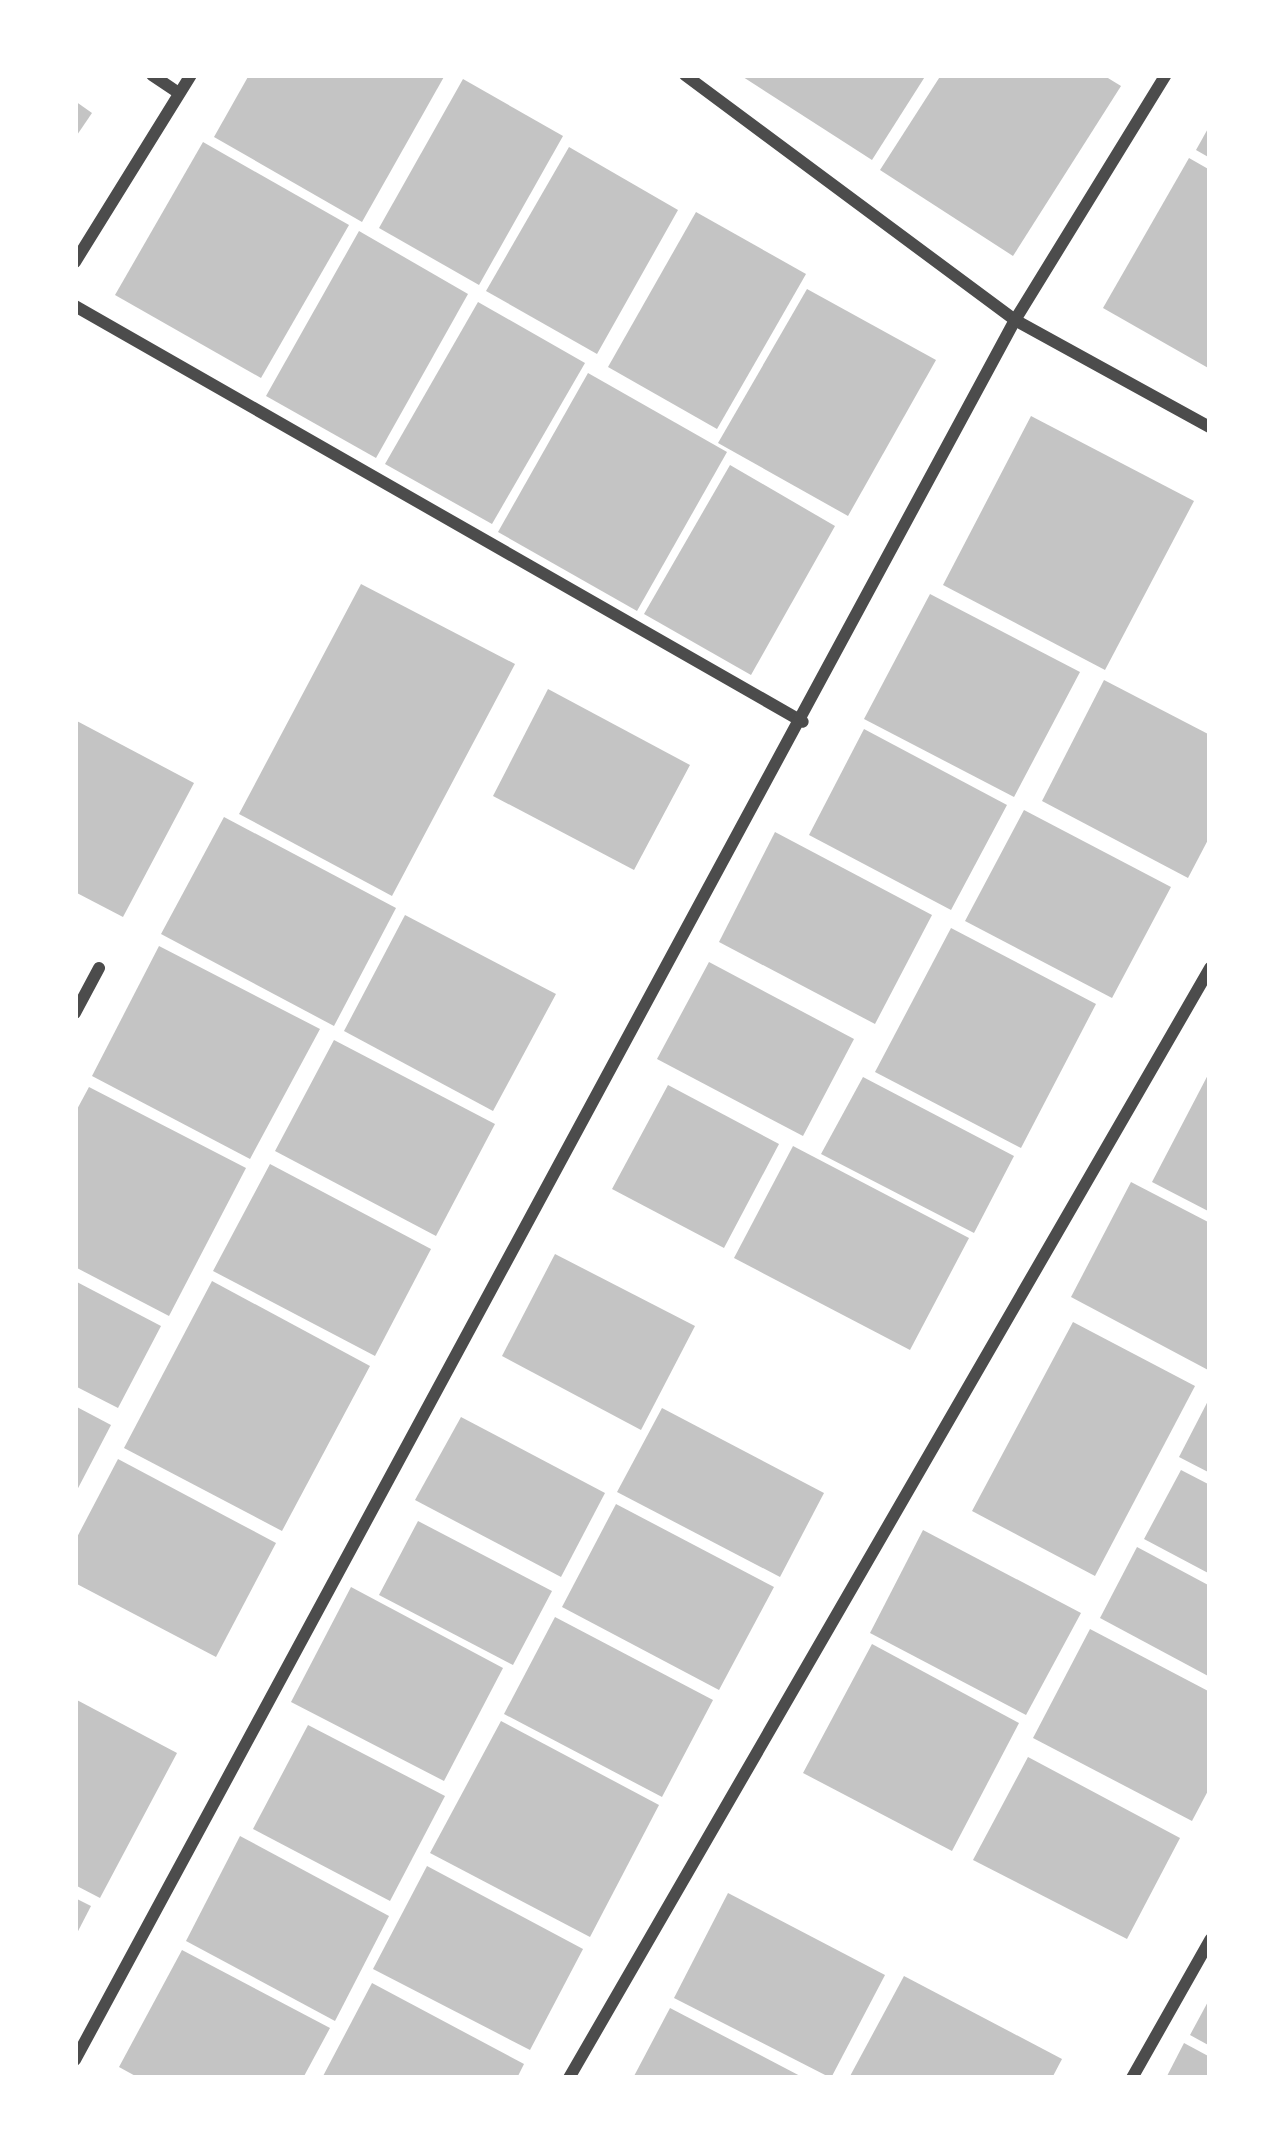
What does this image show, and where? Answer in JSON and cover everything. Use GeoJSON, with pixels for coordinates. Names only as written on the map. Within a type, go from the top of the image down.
{"type":"FeatureCollection","features":[{"type":"Feature","properties":{"kind":"street"},"geometry":{"type":"LineString","coordinates":[[152,75],[179,93]]}},
{"type":"Feature","properties":{"kind":"street"},"geometry":{"type":"LineString","coordinates":[[75,262],[191,75]]}},
{"type":"Feature","properties":{"kind":"street"},"geometry":{"type":"LineString","coordinates":[[75,2060],[802,722],[1015,320],[1166,75]]}},
{"type":"Feature","properties":{"kind":"street"},"geometry":{"type":"LineString","coordinates":[[694,77],[1015,320],[1210,427]]}},
{"type":"Feature","properties":{"kind":"street"},"geometry":{"type":"LineString","coordinates":[[75,306],[802,722]]}},
{"type":"Feature","properties":{"kind":"street"},"geometry":{"type":"LineString","coordinates":[[75,1013],[99,968]]}},
{"type":"Feature","properties":{"kind":"street"},"geometry":{"type":"LineString","coordinates":[[569,2078],[1210,968]]}},
{"type":"Feature","properties":{"kind":"street"},"geometry":{"type":"LineString","coordinates":[[1132,2078],[1210,1940]]}},
{"type":"Feature","properties":{"kind":"building"},"geometry":{"type":"Polygon","coordinates":[[[249,75],[445,75],[362,222],[214,137],[249,75]]]}},
{"type":"Feature","properties":{"kind":"building"},"geometry":{"type":"Polygon","coordinates":[[[740,75],[926,75],[872,160],[740,75]]]}},
{"type":"Feature","properties":{"kind":"building"},"geometry":{"type":"Polygon","coordinates":[[[941,75],[1103,75],[1121,86],[1013,256],[880,170],[941,75]]]}},
{"type":"Feature","properties":{"kind":"building"},"geometry":{"type":"Polygon","coordinates":[[[463,79],[563,136],[479,285],[379,228],[463,79]]]}},
{"type":"Feature","properties":{"kind":"building"},"geometry":{"type":"Polygon","coordinates":[[[75,101],[92,113],[75,138],[75,101]]]}},
{"type":"Feature","properties":{"kind":"building"},"geometry":{"type":"Polygon","coordinates":[[[1210,125],[1210,158],[1196,150],[1210,125]]]}},
{"type":"Feature","properties":{"kind":"building"},"geometry":{"type":"Polygon","coordinates":[[[203,142],[349,225],[261,378],[115,295],[203,142]]]}},
{"type":"Feature","properties":{"kind":"building"},"geometry":{"type":"Polygon","coordinates":[[[569,147],[678,210],[597,354],[486,291],[569,147]]]}},
{"type":"Feature","properties":{"kind":"building"},"geometry":{"type":"Polygon","coordinates":[[[1189,158],[1210,170],[1210,369],[1103,308],[1189,158]]]}},
{"type":"Feature","properties":{"kind":"building"},"geometry":{"type":"Polygon","coordinates":[[[696,212],[806,274],[717,429],[608,367],[696,212]]]}},
{"type":"Feature","properties":{"kind":"building"},"geometry":{"type":"Polygon","coordinates":[[[359,231],[468,294],[376,458],[266,396],[359,231]]]}},
{"type":"Feature","properties":{"kind":"building"},"geometry":{"type":"Polygon","coordinates":[[[807,289],[936,360],[848,516],[718,443],[807,289]]]}},
{"type":"Feature","properties":{"kind":"building"},"geometry":{"type":"Polygon","coordinates":[[[478,302],[585,363],[492,524],[385,464],[478,302]]]}},
{"type":"Feature","properties":{"kind":"building"},"geometry":{"type":"Polygon","coordinates":[[[588,373],[727,452],[637,611],[498,532],[588,373]]]}},
{"type":"Feature","properties":{"kind":"building"},"geometry":{"type":"Polygon","coordinates":[[[1031,416],[1194,501],[1105,670],[943,585],[1031,416]]]}},
{"type":"Feature","properties":{"kind":"building"},"geometry":{"type":"Polygon","coordinates":[[[730,465],[835,526],[751,675],[644,614],[730,465]]]}},
{"type":"Feature","properties":{"kind":"building"},"geometry":{"type":"Polygon","coordinates":[[[361,584],[515,664],[392,896],[239,814],[361,584]]]}},
{"type":"Feature","properties":{"kind":"building"},"geometry":{"type":"Polygon","coordinates":[[[930,594],[1080,672],[1014,797],[864,719],[930,594]]]}},
{"type":"Feature","properties":{"kind":"building"},"geometry":{"type":"Polygon","coordinates":[[[1104,680],[1210,735],[1210,836],[1188,878],[1042,801],[1104,680]]]}},
{"type":"Feature","properties":{"kind":"building"},"geometry":{"type":"Polygon","coordinates":[[[548,689],[690,765],[634,870],[493,796],[548,689]]]}},
{"type":"Feature","properties":{"kind":"building"},"geometry":{"type":"Polygon","coordinates":[[[75,720],[194,783],[123,917],[75,892],[75,720]]]}},
{"type":"Feature","properties":{"kind":"building"},"geometry":{"type":"Polygon","coordinates":[[[864,729],[1007,805],[951,910],[809,835],[864,729]]]}},
{"type":"Feature","properties":{"kind":"building"},"geometry":{"type":"Polygon","coordinates":[[[1024,810],[1171,887],[1112,998],[965,921],[1024,810]]]}},
{"type":"Feature","properties":{"kind":"building"},"geometry":{"type":"Polygon","coordinates":[[[224,817],[396,908],[334,1026],[161,934],[224,817]]]}},
{"type":"Feature","properties":{"kind":"building"},"geometry":{"type":"Polygon","coordinates":[[[775,832],[932,915],[875,1024],[719,942],[775,832]]]}},
{"type":"Feature","properties":{"kind":"building"},"geometry":{"type":"Polygon","coordinates":[[[405,915],[556,994],[493,1111],[344,1031],[405,915]]]}},
{"type":"Feature","properties":{"kind":"building"},"geometry":{"type":"Polygon","coordinates":[[[951,928],[1096,1004],[1021,1148],[875,1072],[951,928]]]}},
{"type":"Feature","properties":{"kind":"building"},"geometry":{"type":"Polygon","coordinates":[[[159,946],[320,1029],[250,1159],[92,1076],[159,946]]]}},
{"type":"Feature","properties":{"kind":"building"},"geometry":{"type":"Polygon","coordinates":[[[709,962],[854,1039],[803,1136],[657,1059],[709,962]]]}},
{"type":"Feature","properties":{"kind":"building"},"geometry":{"type":"Polygon","coordinates":[[[334,1040],[495,1124],[436,1236],[275,1151],[334,1040]]]}},
{"type":"Feature","properties":{"kind":"building"},"geometry":{"type":"Polygon","coordinates":[[[1210,1071],[1210,1212],[1152,1182],[1210,1071]]]}},
{"type":"Feature","properties":{"kind":"building"},"geometry":{"type":"Polygon","coordinates":[[[863,1077],[1014,1156],[974,1233],[821,1154],[863,1077]]]}},
{"type":"Feature","properties":{"kind":"building"},"geometry":{"type":"Polygon","coordinates":[[[668,1085],[779,1144],[724,1248],[612,1189],[668,1085]]]}},
{"type":"Feature","properties":{"kind":"building"},"geometry":{"type":"Polygon","coordinates":[[[89,1087],[246,1168],[169,1316],[75,1267],[75,1113],[89,1087]]]}},
{"type":"Feature","properties":{"kind":"building"},"geometry":{"type":"Polygon","coordinates":[[[793,1146],[969,1238],[910,1350],[734,1258],[793,1146]]]}},
{"type":"Feature","properties":{"kind":"building"},"geometry":{"type":"Polygon","coordinates":[[[270,1164],[431,1249],[375,1356],[213,1271],[270,1164]]]}},
{"type":"Feature","properties":{"kind":"building"},"geometry":{"type":"Polygon","coordinates":[[[1131,1182],[1210,1223],[1210,1371],[1071,1297],[1131,1182]]]}},
{"type":"Feature","properties":{"kind":"building"},"geometry":{"type":"Polygon","coordinates":[[[555,1254],[695,1326],[641,1430],[502,1356],[555,1254]]]}},
{"type":"Feature","properties":{"kind":"building"},"geometry":{"type":"Polygon","coordinates":[[[75,1281],[161,1326],[118,1408],[75,1386],[75,1281]]]}},
{"type":"Feature","properties":{"kind":"building"},"geometry":{"type":"Polygon","coordinates":[[[212,1281],[370,1366],[282,1531],[124,1448],[212,1281]]]}},
{"type":"Feature","properties":{"kind":"building"},"geometry":{"type":"Polygon","coordinates":[[[1073,1322],[1195,1386],[1095,1576],[972,1511],[1073,1322]]]}},
{"type":"Feature","properties":{"kind":"building"},"geometry":{"type":"Polygon","coordinates":[[[1210,1397],[1210,1473],[1179,1457],[1210,1397]]]}},
{"type":"Feature","properties":{"kind":"building"},"geometry":{"type":"Polygon","coordinates":[[[75,1406],[111,1425],[75,1494],[75,1406]]]}},
{"type":"Feature","properties":{"kind":"building"},"geometry":{"type":"Polygon","coordinates":[[[662,1408],[824,1493],[780,1577],[617,1492],[662,1408]]]}},
{"type":"Feature","properties":{"kind":"building"},"geometry":{"type":"Polygon","coordinates":[[[461,1417],[605,1493],[561,1577],[415,1500],[461,1417]]]}},
{"type":"Feature","properties":{"kind":"building"},"geometry":{"type":"Polygon","coordinates":[[[118,1459],[276,1543],[216,1657],[75,1583],[75,1541],[118,1459]]]}},
{"type":"Feature","properties":{"kind":"building"},"geometry":{"type":"Polygon","coordinates":[[[1181,1470],[1210,1485],[1210,1574],[1144,1539],[1181,1470]]]}},
{"type":"Feature","properties":{"kind":"building"},"geometry":{"type":"Polygon","coordinates":[[[616,1504],[774,1587],[719,1690],[562,1607],[616,1504]]]}},
{"type":"Feature","properties":{"kind":"building"},"geometry":{"type":"Polygon","coordinates":[[[418,1521],[552,1591],[513,1665],[379,1595],[418,1521]]]}},
{"type":"Feature","properties":{"kind":"building"},"geometry":{"type":"Polygon","coordinates":[[[923,1530],[1081,1613],[1026,1715],[870,1633],[923,1530]]]}},
{"type":"Feature","properties":{"kind":"building"},"geometry":{"type":"Polygon","coordinates":[[[1137,1547],[1210,1586],[1210,1677],[1100,1618],[1137,1547]]]}},
{"type":"Feature","properties":{"kind":"building"},"geometry":{"type":"Polygon","coordinates":[[[351,1587],[503,1668],[444,1781],[291,1702],[351,1587]]]}},
{"type":"Feature","properties":{"kind":"building"},"geometry":{"type":"Polygon","coordinates":[[[555,1617],[713,1700],[662,1797],[504,1714],[555,1617]]]}},
{"type":"Feature","properties":{"kind":"building"},"geometry":{"type":"Polygon","coordinates":[[[1090,1629],[1210,1692],[1210,1787],[1192,1821],[1033,1738],[1090,1629]]]}},
{"type":"Feature","properties":{"kind":"building"},"geometry":{"type":"Polygon","coordinates":[[[872,1644],[1019,1723],[952,1851],[803,1773],[872,1644]]]}},
{"type":"Feature","properties":{"kind":"building"},"geometry":{"type":"Polygon","coordinates":[[[75,1699],[177,1753],[100,1898],[75,1885],[75,1699]]]}},
{"type":"Feature","properties":{"kind":"building"},"geometry":{"type":"Polygon","coordinates":[[[501,1721],[659,1805],[590,1937],[430,1853],[501,1721]]]}},
{"type":"Feature","properties":{"kind":"building"},"geometry":{"type":"Polygon","coordinates":[[[308,1725],[445,1796],[390,1901],[253,1829],[308,1725]]]}},
{"type":"Feature","properties":{"kind":"building"},"geometry":{"type":"Polygon","coordinates":[[[1028,1757],[1180,1838],[1127,1939],[973,1860],[1028,1757]]]}},
{"type":"Feature","properties":{"kind":"building"},"geometry":{"type":"Polygon","coordinates":[[[240,1836],[389,1916],[335,2021],[186,1941],[240,1836]]]}},
{"type":"Feature","properties":{"kind":"building"},"geometry":{"type":"Polygon","coordinates":[[[427,1866],[583,1949],[530,2050],[373,1969],[427,1866]]]}},
{"type":"Feature","properties":{"kind":"building"},"geometry":{"type":"Polygon","coordinates":[[[728,1893],[885,1975],[831,2078],[674,1998],[728,1893]]]}},
{"type":"Feature","properties":{"kind":"building"},"geometry":{"type":"Polygon","coordinates":[[[75,1898],[91,1906],[75,1937],[75,1898]]]}},
{"type":"Feature","properties":{"kind":"building"},"geometry":{"type":"Polygon","coordinates":[[[182,1950],[330,2028],[303,2078],[139,2078],[119,2067],[182,1950]]]}},
{"type":"Feature","properties":{"kind":"building"},"geometry":{"type":"Polygon","coordinates":[[[904,1976],[1062,2059],[1052,2078],[849,2078],[904,1976]]]}},
{"type":"Feature","properties":{"kind":"building"},"geometry":{"type":"Polygon","coordinates":[[[372,1983],[524,2064],[517,2078],[322,2078],[372,1983]]]}},
{"type":"Feature","properties":{"kind":"building"},"geometry":{"type":"Polygon","coordinates":[[[1210,1998],[1210,2046],[1190,2035],[1210,1998]]]}},
{"type":"Feature","properties":{"kind":"building"},"geometry":{"type":"Polygon","coordinates":[[[670,2008],[804,2078],[633,2078],[670,2008]]]}},
{"type":"Feature","properties":{"kind":"building"},"geometry":{"type":"Polygon","coordinates":[[[1184,2043],[1210,2057],[1210,2078],[1166,2078],[1184,2043]]]}}]}
